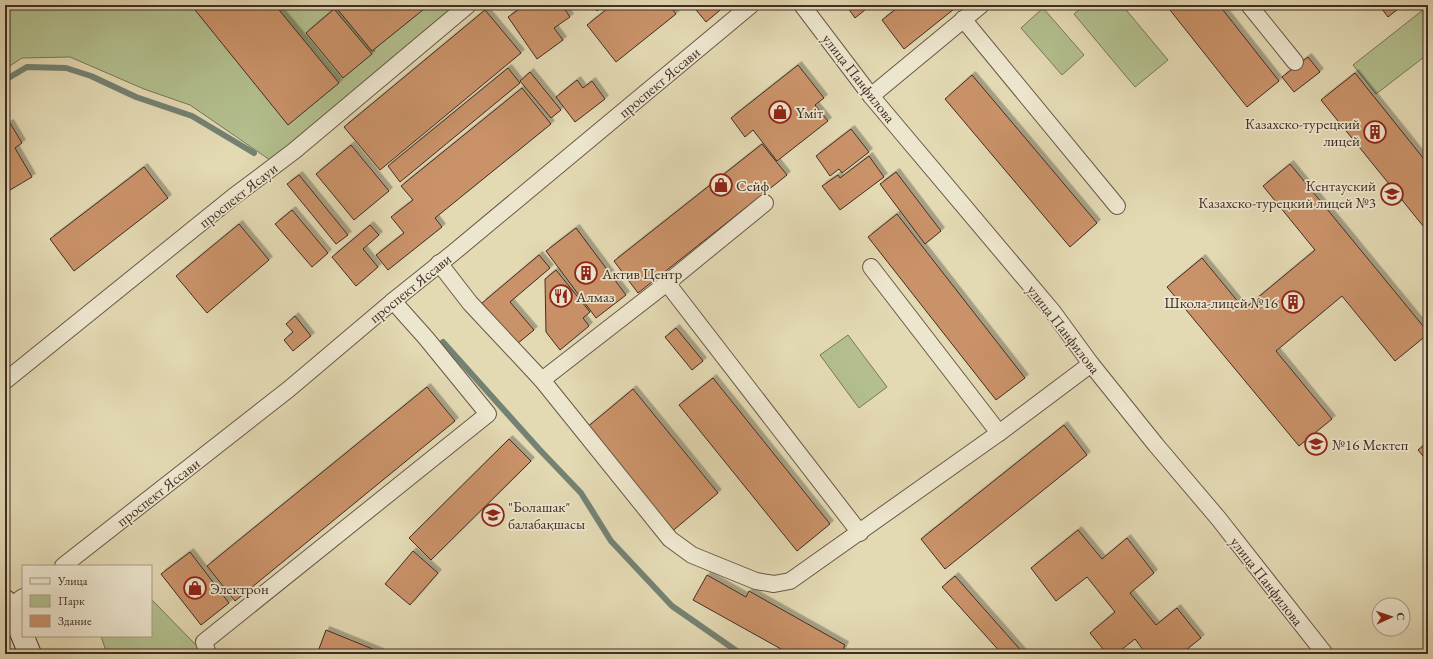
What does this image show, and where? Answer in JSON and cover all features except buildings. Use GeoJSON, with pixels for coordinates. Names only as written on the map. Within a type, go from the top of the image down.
{"type":"FeatureCollection","features":[{"type":"Feature","properties":{"kind":"main road"},"geometry":{"type":"LineString","coordinates":[[11,603],[22,633]]}},
{"type":"Feature","properties":{"kind":"main road"},"geometry":{"type":"LineString","coordinates":[[24,637],[30,654]]}},
{"type":"Feature","properties":{"kind":"street","name":"проспект Ясауи"},"geometry":{"type":"LineString","coordinates":[[5,381],[233,197],[294,151],[468,5]]}},
{"type":"Feature","properties":{"kind":"street","name":"проспект Яссави"},"geometry":{"type":"LineString","coordinates":[[65,565],[290,389],[393,301],[751,5]]}},
{"type":"Feature","properties":{"kind":"street","name":"улица Панфилова"},"geometry":{"type":"LineString","coordinates":[[802,5],[872,96],[1053,312],[1091,364],[1156,445],[1218,518],[1325,654]]}},
{"type":"Feature","properties":{"kind":"street"},"geometry":{"type":"LineString","coordinates":[[872,96],[981,5]]}},
{"type":"Feature","properties":{"kind":"street"},"geometry":{"type":"LineString","coordinates":[[1249,5],[1295,62]]}},
{"type":"Feature","properties":{"kind":"street"},"geometry":{"type":"LineString","coordinates":[[963,19],[1117,206]]}},
{"type":"Feature","properties":{"kind":"street"},"geometry":{"type":"LineString","coordinates":[[542,380],[667,283],[765,203]]}},
{"type":"Feature","properties":{"kind":"street"},"geometry":{"type":"LineString","coordinates":[[440,263],[470,303],[542,380],[670,539],[692,554],[756,580],[774,584],[790,581],[860,533],[999,433],[1091,364]]}},
{"type":"Feature","properties":{"kind":"street"},"geometry":{"type":"LineString","coordinates":[[871,266],[999,433]]}},
{"type":"Feature","properties":{"kind":"street"},"geometry":{"type":"LineString","coordinates":[[667,283],[860,533]]}},
{"type":"Feature","properties":{"kind":"street"},"geometry":{"type":"LineString","coordinates":[[208,654],[204,642],[488,414],[426,338],[393,301]]}},
{"type":"Feature","properties":{"kind":"green space"},"geometry":{"type":"Polygon","coordinates":[[[5,5],[458,5],[270,160],[190,105],[144,89],[70,57],[22,58],[5,69],[5,5]]]}},
{"type":"Feature","properties":{"kind":"green space"},"geometry":{"type":"Polygon","coordinates":[[[1085,5],[1122,5],[1168,60],[1135,87],[1074,14],[1085,5]]]}},
{"type":"Feature","properties":{"kind":"green space"},"geometry":{"type":"Polygon","coordinates":[[[1428,6],[1428,54],[1376,94],[1353,65],[1428,6]]]}},
{"type":"Feature","properties":{"kind":"green space"},"geometry":{"type":"Polygon","coordinates":[[[1043,8],[1084,55],[1062,75],[1021,28],[1043,8]]]}},
{"type":"Feature","properties":{"kind":"green space"},"geometry":{"type":"Polygon","coordinates":[[[848,335],[887,387],[859,408],[820,355],[848,335]]]}},
{"type":"Feature","properties":{"kind":"green space"},"geometry":{"type":"Polygon","coordinates":[[[152,600],[197,646],[199,654],[107,654],[101,637],[152,637],[152,600]]]}},
{"type":"Feature","properties":{"kind":"waterway"},"geometry":{"type":"LineString","coordinates":[[5,80],[27,67],[66,68],[91,76],[136,97],[192,116],[254,153]]}},
{"type":"Feature","properties":{"kind":"waterway"},"geometry":{"type":"LineString","coordinates":[[443,342],[539,449],[581,493],[611,541],[672,606],[741,654]]}},
{"type":"Feature","properties":{"kind":"place","name":"Үміт"},"geometry":{"type":"Point","coordinates":[780,112]}},
{"type":"Feature","properties":{"kind":"place","name":"Казахско-турецкий лицей"},"geometry":{"type":"Point","coordinates":[1375,132]}},
{"type":"Feature","properties":{"kind":"place","name":"Сейф"},"geometry":{"type":"Point","coordinates":[721,185]}},
{"type":"Feature","properties":{"kind":"place","name":"Кентауский Казахско-турецкий лицей №3"},"geometry":{"type":"Point","coordinates":[1392,194]}},
{"type":"Feature","properties":{"kind":"place","name":"Актив Центр"},"geometry":{"type":"Point","coordinates":[586,273]}},
{"type":"Feature","properties":{"kind":"place","name":"Алмаз"},"geometry":{"type":"Point","coordinates":[561,296]}},
{"type":"Feature","properties":{"kind":"place","name":"Школа-лицей №16"},"geometry":{"type":"Point","coordinates":[1293,302]}},
{"type":"Feature","properties":{"kind":"place","name":"№16 Мектеп"},"geometry":{"type":"Point","coordinates":[1316,444]}},
{"type":"Feature","properties":{"kind":"place","name":"\"Болашак\" балабақшасы"},"geometry":{"type":"Point","coordinates":[493,515]}},
{"type":"Feature","properties":{"kind":"place","name":"Электрон"},"geometry":{"type":"Point","coordinates":[195,588]}}]}
